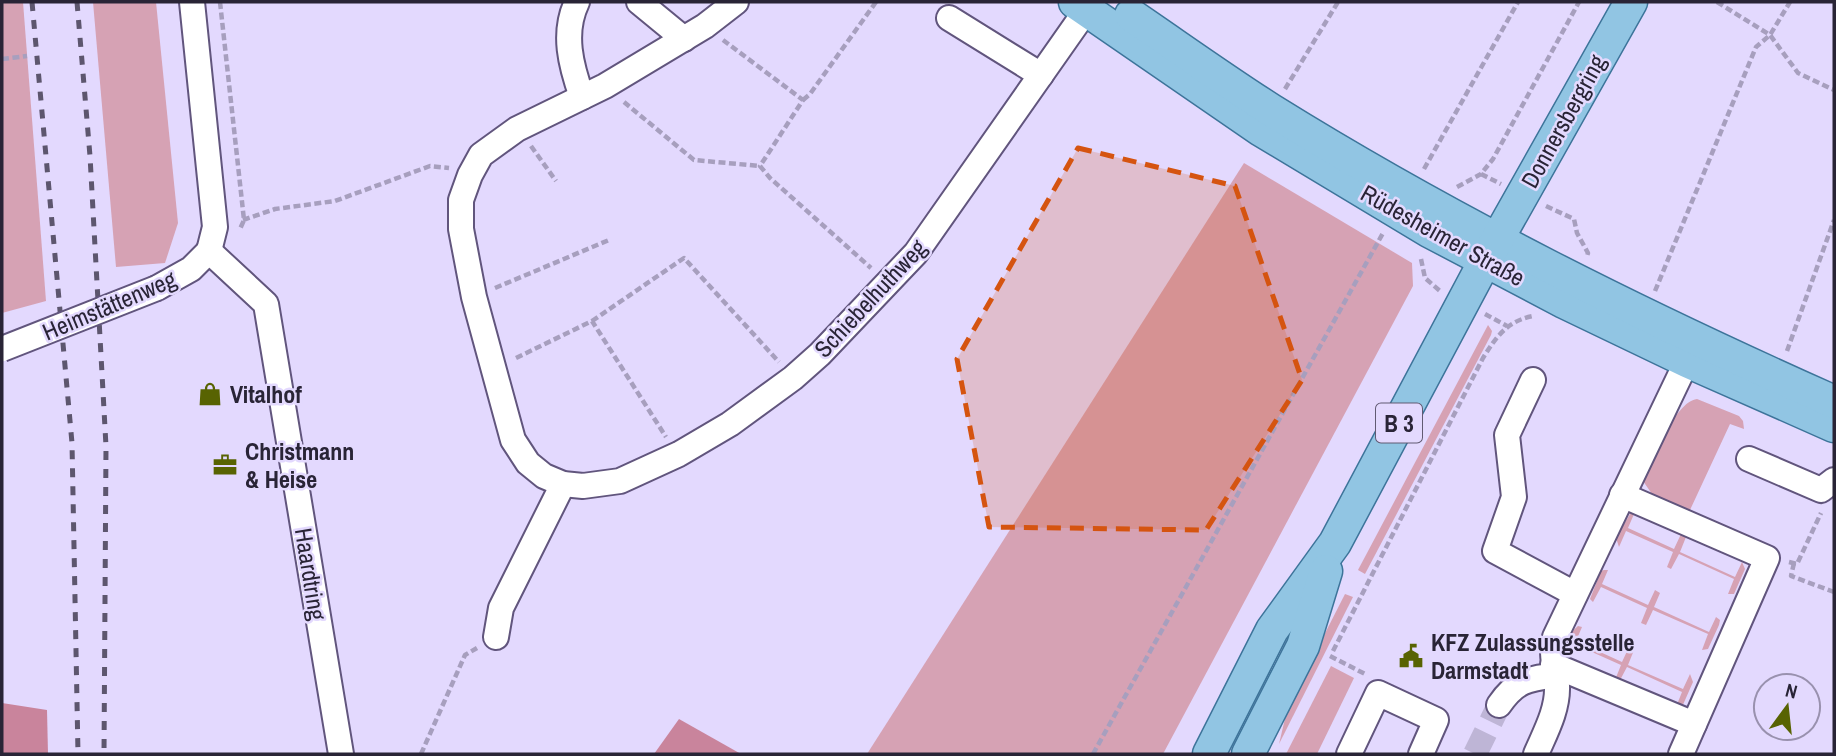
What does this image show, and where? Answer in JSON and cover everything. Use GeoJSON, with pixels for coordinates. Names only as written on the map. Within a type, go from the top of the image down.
{"type":"FeatureCollection","features":[{"type":"Feature","properties":{"kind":"main road","name":"Donnersbergring"},"geometry":{"type":"LineString","coordinates":[[1491,251],[1631,2]]}},
{"type":"Feature","properties":{"kind":"main road","name":"Rüdesheimer Straße"},"geometry":{"type":"LineString","coordinates":[[1091,4],[1413,193],[1491,251],[1687,360],[1834,426]]}},
{"type":"Feature","properties":{"kind":"main road","name":"Rüdesheimer Straße"},"geometry":{"type":"LineString","coordinates":[[1091,4],[1261,130],[1413,222],[1491,251],[1834,401]]}},
{"type":"Feature","properties":{"kind":"main road","name":"B 3"},"geometry":{"type":"LineString","coordinates":[[1209,754],[1272,630],[1335,543],[1491,251]]}},
{"type":"Feature","properties":{"kind":"main road","name":"B 3"},"geometry":{"type":"LineString","coordinates":[[1248,754],[1303,646],[1335,543]]}},
{"type":"Feature","properties":{"kind":"street"},"geometry":{"type":"LineString","coordinates":[[192,2],[215,226],[209,251]]}},
{"type":"Feature","properties":{"kind":"street"},"geometry":{"type":"LineString","coordinates":[[577,2],[572,12],[569,47],[571,65],[582,97]]}},
{"type":"Feature","properties":{"kind":"street"},"geometry":{"type":"LineString","coordinates":[[639,2],[694,32]]}},
{"type":"Feature","properties":{"kind":"street","name":"Schiebelhuthweg"},"geometry":{"type":"LineString","coordinates":[[736,2],[694,32],[606,86],[517,129],[481,155],[461,200],[461,229],[474,297],[513,440],[528,463],[544,476],[563,484],[583,486],[620,481],[679,454],[730,424],[820,355],[916,253],[1091,4]]}},
{"type":"Feature","properties":{"kind":"street"},"geometry":{"type":"LineString","coordinates":[[949,18],[1041,75]]}},
{"type":"Feature","properties":{"kind":"street","name":"Heimstättenweg"},"geometry":{"type":"LineString","coordinates":[[2,349],[157,288],[191,269],[209,251]]}},
{"type":"Feature","properties":{"kind":"street","name":"Haardtring"},"geometry":{"type":"LineString","coordinates":[[209,251],[266,303],[341,754]]}},
{"type":"Feature","properties":{"kind":"street"},"geometry":{"type":"LineString","coordinates":[[1536,754],[1552,717],[1555,678],[1552,656],[1555,637],[1687,360]]}},
{"type":"Feature","properties":{"kind":"street"},"geometry":{"type":"LineString","coordinates":[[1533,380],[1507,435],[1514,497],[1495,551],[1576,594]]}},
{"type":"Feature","properties":{"kind":"street"},"geometry":{"type":"LineString","coordinates":[[1749,459],[1821,490],[1834,480]]}},
{"type":"Feature","properties":{"kind":"street"},"geometry":{"type":"LineString","coordinates":[[496,637],[501,608],[563,484]]}},
{"type":"Feature","properties":{"kind":"street"},"geometry":{"type":"LineString","coordinates":[[1622,495],[1767,558],[1681,754]]}},
{"type":"Feature","properties":{"kind":"street"},"geometry":{"type":"LineString","coordinates":[[1518,754],[1555,678]]}},
{"type":"Feature","properties":{"kind":"street"},"geometry":{"type":"LineString","coordinates":[[1499,705],[1513,686],[1524,680],[1555,678],[1694,724]]}},
{"type":"Feature","properties":{"kind":"street"},"geometry":{"type":"LineString","coordinates":[[1349,754],[1378,693],[1436,720],[1421,754]]}},
{"type":"Feature","properties":{"kind":"path"},"geometry":{"type":"LineString","coordinates":[[220,2],[244,220]]}},
{"type":"Feature","properties":{"kind":"path"},"geometry":{"type":"LineString","coordinates":[[760,166],[803,100],[876,2]]}},
{"type":"Feature","properties":{"kind":"path"},"geometry":{"type":"LineString","coordinates":[[1283,93],[1338,2]]}},
{"type":"Feature","properties":{"kind":"path"},"geometry":{"type":"LineString","coordinates":[[1413,193],[1419,177],[1518,2]]}},
{"type":"Feature","properties":{"kind":"path"},"geometry":{"type":"LineString","coordinates":[[1453,188],[1466,184],[1481,174],[1493,159],[1579,2]]}},
{"type":"Feature","properties":{"kind":"path"},"geometry":{"type":"LineString","coordinates":[[1717,2],[1770,35],[1798,73],[1834,90]]}},
{"type":"Feature","properties":{"kind":"path"},"geometry":{"type":"LineString","coordinates":[[1655,291],[1756,47],[1770,35],[1790,2]]}},
{"type":"Feature","properties":{"kind":"path"},"geometry":{"type":"LineString","coordinates":[[694,32],[803,100]]}},
{"type":"Feature","properties":{"kind":"path"},"geometry":{"type":"LineString","coordinates":[[2,59],[27,56]]}},
{"type":"Feature","properties":{"kind":"path"},"geometry":{"type":"LineString","coordinates":[[606,86],[694,160],[760,166],[770,178],[888,283]]}},
{"type":"Feature","properties":{"kind":"path"},"geometry":{"type":"LineString","coordinates":[[517,129],[556,181]]}},
{"type":"Feature","properties":{"kind":"path"},"geometry":{"type":"LineString","coordinates":[[215,226],[244,220],[275,209],[335,201],[430,166],[450,168],[470,175]]}},
{"type":"Feature","properties":{"kind":"path"},"geometry":{"type":"LineString","coordinates":[[1481,174],[1489,178]]}},
{"type":"Feature","properties":{"kind":"path"},"geometry":{"type":"LineString","coordinates":[[1562,213],[1574,219],[1577,233],[1588,253]]}},
{"type":"Feature","properties":{"kind":"path"},"geometry":{"type":"LineString","coordinates":[[1787,352],[1834,220]]}},
{"type":"Feature","properties":{"kind":"path"},"geometry":{"type":"LineString","coordinates":[[1093,754],[1385,229]]}},
{"type":"Feature","properties":{"kind":"path"},"geometry":{"type":"LineString","coordinates":[[474,297],[609,240]]}},
{"type":"Feature","properties":{"kind":"path"},"geometry":{"type":"LineString","coordinates":[[1418,251],[1424,264],[1425,278],[1434,288]]}},
{"type":"Feature","properties":{"kind":"path"},"geometry":{"type":"LineString","coordinates":[[493,369],[592,321],[684,258],[793,378]]}},
{"type":"Feature","properties":{"kind":"path"},"geometry":{"type":"LineString","coordinates":[[1378,693],[1369,676],[1330,656],[1483,358],[1507,326],[1533,316],[1542,319]]}},
{"type":"Feature","properties":{"kind":"path"},"geometry":{"type":"LineString","coordinates":[[1494,319],[1507,326]]}},
{"type":"Feature","properties":{"kind":"path"},"geometry":{"type":"LineString","coordinates":[[592,321],[679,454]]}},
{"type":"Feature","properties":{"kind":"path"},"geometry":{"type":"LineString","coordinates":[[1767,558],[1797,564],[1823,507]]}},
{"type":"Feature","properties":{"kind":"path"},"geometry":{"type":"LineString","coordinates":[[1794,563],[1791,576],[1834,592]]}},
{"type":"Feature","properties":{"kind":"path"},"geometry":{"type":"LineString","coordinates":[[421,754],[465,655],[496,637]]}},
{"type":"Feature","properties":{"kind":"highlighted area"},"geometry":{"type":"Polygon","coordinates":[[[1078,148],[1235,186],[1302,380],[1206,530],[989,527],[957,359],[1078,148]]]}},
{"type":"Feature","properties":{"kind":"shaded area"},"geometry":{"type":"Polygon","coordinates":[[[2,2],[23,2],[46,301],[2,313],[2,2]]]}},
{"type":"Feature","properties":{"kind":"shaded area"},"geometry":{"type":"Polygon","coordinates":[[[93,2],[156,2],[178,223],[165,263],[116,267],[93,2]]]}},
{"type":"Feature","properties":{"kind":"shaded area"},"geometry":{"type":"Polygon","coordinates":[[[1244,163],[1412,263],[1413,286],[1163,754],[867,754],[1244,163]]]}},
{"type":"Feature","properties":{"kind":"shaded area"},"geometry":{"type":"Polygon","coordinates":[[[1488,325],[1492,331],[1491,335],[1365,574],[1358,570],[1488,325]]]}},
{"type":"Feature","properties":{"kind":"shaded area"},"geometry":{"type":"Polygon","coordinates":[[[1697,399],[1739,416],[1744,429],[1730,424],[1690,510],[1652,494],[1643,481],[1680,410],[1697,399]]]}},
{"type":"Feature","properties":{"kind":"shaded area"},"geometry":{"type":"Polygon","coordinates":[[[1630,514],[1634,514],[1628,528],[1674,549],[1681,534],[1686,537],[1680,552],[1735,577],[1742,562],[1745,569],[1734,594],[1728,594],[1734,579],[1679,554],[1671,569],[1667,567],[1673,552],[1626,531],[1619,547],[1616,538],[1630,514]]]}},
{"type":"Feature","properties":{"kind":"shaded area"},"geometry":{"type":"Polygon","coordinates":[[[1608,570],[1602,584],[1648,605],[1655,590],[1660,593],[1654,607],[1709,632],[1716,617],[1720,620],[1708,649],[1702,650],[1708,634],[1653,610],[1646,625],[1641,623],[1647,608],[1601,587],[1593,602],[1590,599],[1601,571],[1608,570]]]}},
{"type":"Feature","properties":{"kind":"shaded area"},"geometry":{"type":"Polygon","coordinates":[[[1345,594],[1353,597],[1279,744],[1288,706],[1345,594]]]}},
{"type":"Feature","properties":{"kind":"shaded area"},"geometry":{"type":"Polygon","coordinates":[[[1578,626],[1582,627],[1576,641],[1622,662],[1629,647],[1634,650],[1628,665],[1683,689],[1690,674],[1693,682],[1682,707],[1676,707],[1682,692],[1627,667],[1619,682],[1615,680],[1621,665],[1574,644],[1567,660],[1567,642],[1578,626]]]}},
{"type":"Feature","properties":{"kind":"shaded area"},"geometry":{"type":"Polygon","coordinates":[[[1331,666],[1354,678],[1317,754],[1286,754],[1331,666]]]}},
{"type":"Feature","properties":{"kind":"shaded area"},"geometry":{"type":"Polygon","coordinates":[[[2,703],[47,710],[48,754],[2,754],[2,703]]]}},
{"type":"Feature","properties":{"kind":"shaded area"},"geometry":{"type":"Polygon","coordinates":[[[679,719],[741,754],[654,754],[679,719]]]}},
{"type":"Feature","properties":{"kind":"tunnel"},"geometry":{"type":"LineString","coordinates":[[1475,754],[1499,705]]}},
{"type":"Feature","properties":{"kind":"railway"},"geometry":{"type":"LineString","coordinates":[[32,2],[72,443],[78,754]]}},
{"type":"Feature","properties":{"kind":"railway"},"geometry":{"type":"LineString","coordinates":[[77,2],[90,156],[106,446],[104,754]]}},
{"type":"Feature","properties":{"kind":"place","name":"Vitalhof"},"geometry":{"type":"Point","coordinates":[210,394]}},
{"type":"Feature","properties":{"kind":"place","name":"Christmann & Heise"},"geometry":{"type":"Point","coordinates":[225,465]}},
{"type":"Feature","properties":{"kind":"place","name":"KFZ Zulassungsstelle Darmstadt"},"geometry":{"type":"Point","coordinates":[1411,656]}}]}
